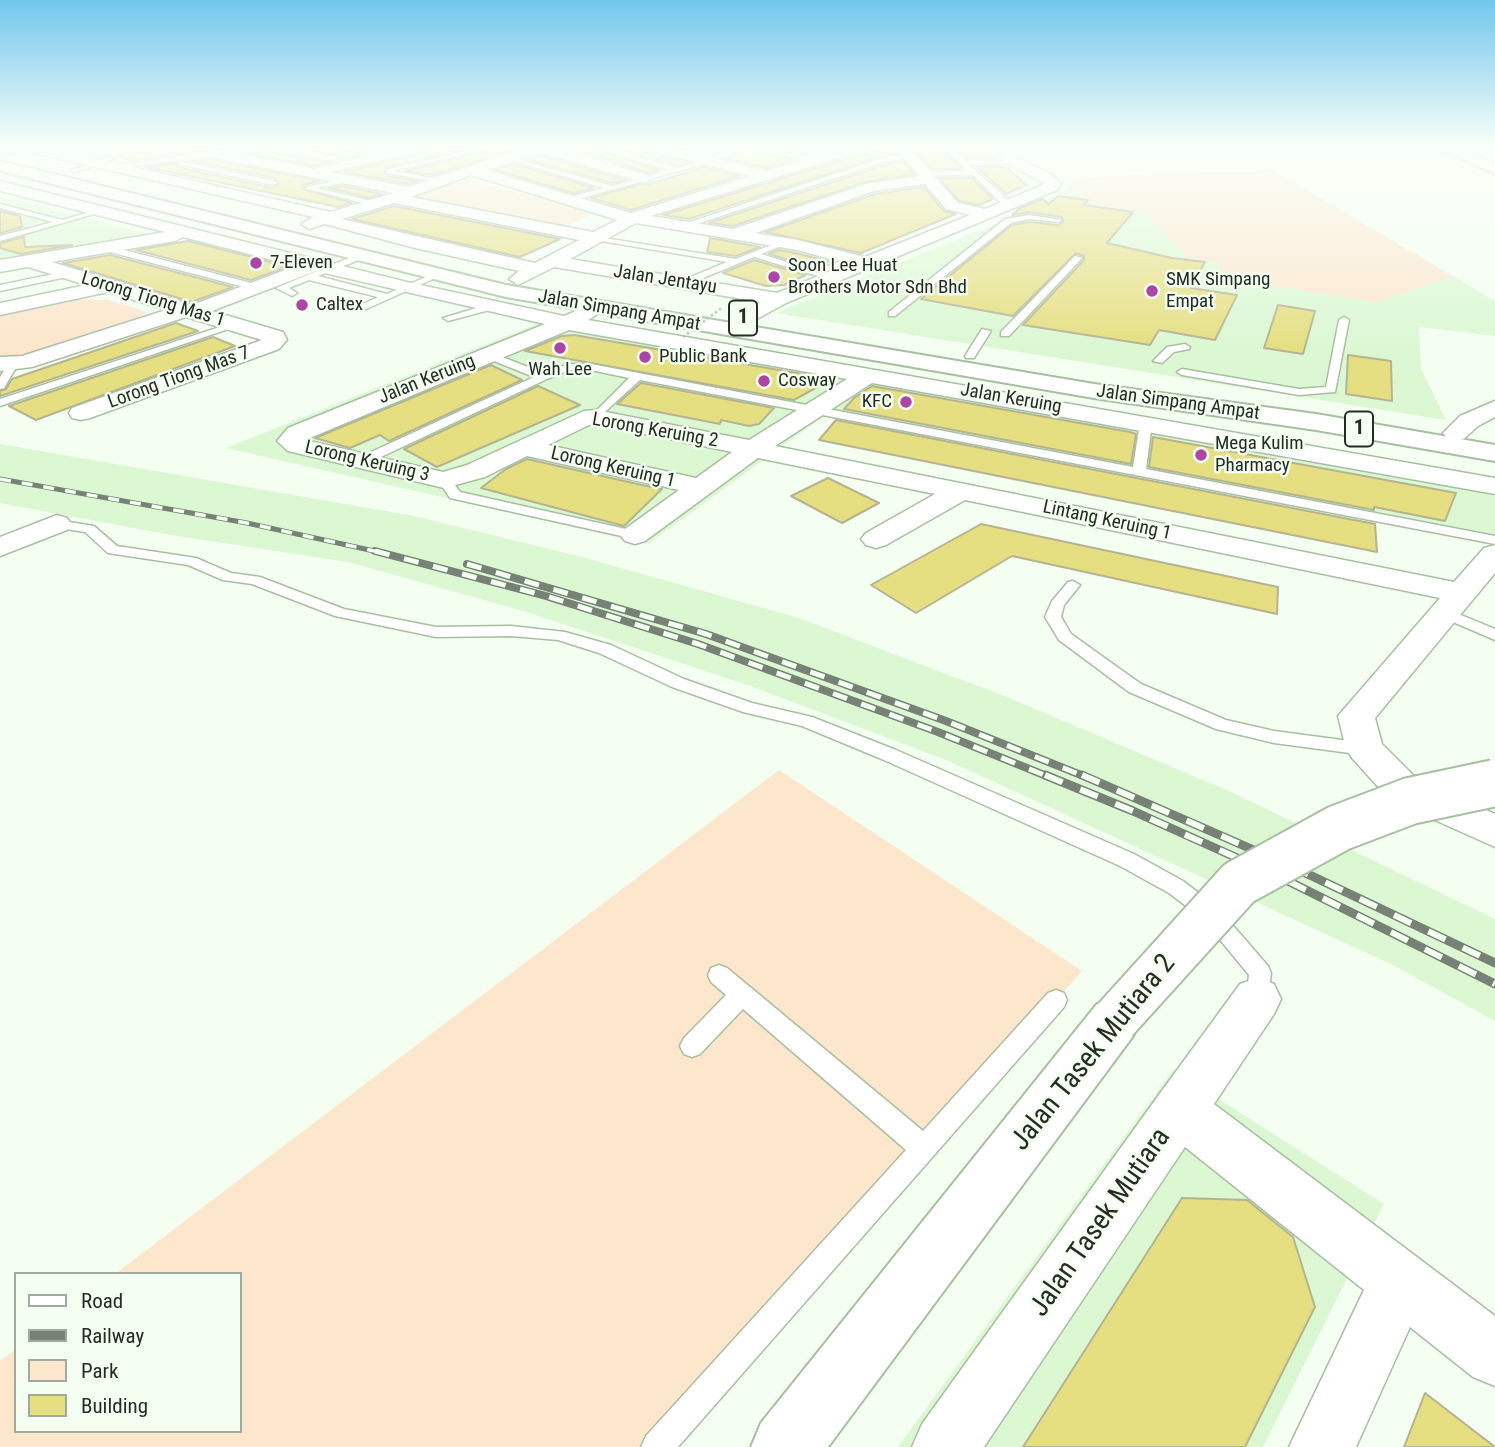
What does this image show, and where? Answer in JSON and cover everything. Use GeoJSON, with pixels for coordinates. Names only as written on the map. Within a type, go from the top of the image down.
{"type":"FeatureCollection","features":[{"type":"Feature","properties":{"kind":"main road","name":"Jalan Simpang Ampat"},"geometry":{"type":"LineString","coordinates":[[191,214],[506,291],[597,308],[1094,391],[1316,422],[1495,453]]}},
{"type":"Feature","properties":{"kind":"main road","name":"Jalan Simpang Ampat"},"geometry":{"type":"LineString","coordinates":[[244,214],[298,227],[535,269],[746,319],[1495,440]]}},
{"type":"Feature","properties":{"kind":"main road","name":"Jalan Tasek Mutiara 2"},"geometry":{"type":"LineString","coordinates":[[785,1447],[1115,1020],[1239,883],[1339,828],[1410,802],[1495,783]]}},
{"type":"Feature","properties":{"kind":"street","name":"Jalan Keruing"},"geometry":{"type":"LineString","coordinates":[[110,214],[318,270],[567,323],[1495,486]]}},
{"type":"Feature","properties":{"kind":"street","name":"Jalan Jentayu"},"geometry":{"type":"LineString","coordinates":[[310,214],[415,243],[535,269],[684,283],[779,299]]}},
{"type":"Feature","properties":{"kind":"street"},"geometry":{"type":"LineString","coordinates":[[298,227],[341,214]]}},
{"type":"Feature","properties":{"kind":"street"},"geometry":{"type":"LineString","coordinates":[[473,214],[595,237]]}},
{"type":"Feature","properties":{"kind":"street"},"geometry":{"type":"LineString","coordinates":[[613,214],[631,219],[783,242],[866,263]]}},
{"type":"Feature","properties":{"kind":"street"},"geometry":{"type":"LineString","coordinates":[[535,269],[631,219],[648,214]]}},
{"type":"Feature","properties":{"kind":"street"},"geometry":{"type":"LineString","coordinates":[[735,234],[794,214]]}},
{"type":"Feature","properties":{"kind":"street"},"geometry":{"type":"LineString","coordinates":[[746,319],[779,299],[986,214]]}},
{"type":"Feature","properties":{"kind":"street"},"geometry":{"type":"LineString","coordinates":[[0,267],[186,233],[225,222]]}},
{"type":"Feature","properties":{"kind":"street","name":"Lorong Tiong Mas 1"},"geometry":{"type":"LineString","coordinates":[[28,261],[275,337],[276,340]]}},
{"type":"Feature","properties":{"kind":"street"},"geometry":{"type":"LineString","coordinates":[[6,364],[318,270]]}},
{"type":"Feature","properties":{"kind":"street"},"geometry":{"type":"LineString","coordinates":[[0,309],[109,286]]}},
{"type":"Feature","properties":{"kind":"street","name":"Jalan Keruing"},"geometry":{"type":"LineString","coordinates":[[290,441],[297,433],[567,323],[597,308]]}},
{"type":"Feature","properties":{"kind":"street","name":"Lorong Tiong Mas 7"},"geometry":{"type":"LineString","coordinates":[[81,413],[276,340]]}},
{"type":"Feature","properties":{"kind":"street","name":"Lorong Keruing 1"},"geometry":{"type":"LineString","coordinates":[[635,535],[753,449],[869,375]]}},
{"type":"Feature","properties":{"kind":"street"},"geometry":{"type":"LineString","coordinates":[[1456,433],[1469,421],[1495,408]]}},
{"type":"Feature","properties":{"kind":"street","name":"Lorong Keruing 2"},"geometry":{"type":"LineString","coordinates":[[444,480],[476,471],[584,418],[596,417],[753,449]]}},
{"type":"Feature","properties":{"kind":"street","name":"Lorong Keruing 3"},"geometry":{"type":"LineString","coordinates":[[290,441],[297,446],[444,480]]}},
{"type":"Feature","properties":{"kind":"street","name":"Lorong Keruing 1"},"geometry":{"type":"LineString","coordinates":[[526,448],[700,487]]}},
{"type":"Feature","properties":{"kind":"street","name":"Lintang Keruing 1"},"geometry":{"type":"LineString","coordinates":[[753,449],[961,491],[1452,603]]}},
{"type":"Feature","properties":{"kind":"street"},"geometry":{"type":"LineString","coordinates":[[876,539],[961,491]]}},
{"type":"Feature","properties":{"kind":"street"},"geometry":{"type":"LineString","coordinates":[[0,547],[57,524]]}},
{"type":"Feature","properties":{"kind":"street"},"geometry":{"type":"LineString","coordinates":[[1493,557],[1356,716],[1365,749],[1404,790],[1495,831]]}},
{"type":"Feature","properties":{"kind":"street","name":"Jalan Tasek Mutiara"},"geometry":{"type":"LineString","coordinates":[[945,1447],[1257,999]]}},
{"type":"Feature","properties":{"kind":"street"},"geometry":{"type":"LineString","coordinates":[[1179,1110],[1495,1355]]}},
{"type":"Feature","properties":{"kind":"street"},"geometry":{"type":"LineString","coordinates":[[1322,1447],[1400,1281]]}},
{"type":"Feature","properties":{"kind":"lane"},"geometry":{"type":"LineString","coordinates":[[29,214],[62,222]]}},
{"type":"Feature","properties":{"kind":"lane"},"geometry":{"type":"LineString","coordinates":[[0,239],[91,214]]}},
{"type":"Feature","properties":{"kind":"lane"},"geometry":{"type":"LineString","coordinates":[[679,227],[720,214]]}},
{"type":"Feature","properties":{"kind":"lane"},"geometry":{"type":"LineString","coordinates":[[892,314],[1008,221],[1029,217],[1058,220]]}},
{"type":"Feature","properties":{"kind":"lane"},"geometry":{"type":"LineString","coordinates":[[595,237],[734,261]]}},
{"type":"Feature","properties":{"kind":"lane"},"geometry":{"type":"LineString","coordinates":[[684,283],[783,242]]}},
{"type":"Feature","properties":{"kind":"lane"},"geometry":{"type":"LineString","coordinates":[[105,248],[256,287]]}},
{"type":"Feature","properties":{"kind":"lane"},"geometry":{"type":"LineString","coordinates":[[751,254],[831,277]]}},
{"type":"Feature","properties":{"kind":"lane"},"geometry":{"type":"LineString","coordinates":[[292,293],[281,288],[318,270],[361,256]]}},
{"type":"Feature","properties":{"kind":"lane"},"geometry":{"type":"LineString","coordinates":[[1005,334],[1078,258]]}},
{"type":"Feature","properties":{"kind":"lane"},"geometry":{"type":"LineString","coordinates":[[318,270],[388,297]]}},
{"type":"Feature","properties":{"kind":"lane"},"geometry":{"type":"LineString","coordinates":[[0,288],[68,274]]}},
{"type":"Feature","properties":{"kind":"lane"},"geometry":{"type":"LineString","coordinates":[[342,305],[363,307],[438,275]]}},
{"type":"Feature","properties":{"kind":"lane"},"geometry":{"type":"LineString","coordinates":[[448,318],[490,307]]}},
{"type":"Feature","properties":{"kind":"lane"},"geometry":{"type":"LineString","coordinates":[[1182,372],[1299,392],[1331,390],[1344,320]]}},
{"type":"Feature","properties":{"kind":"lane"},"geometry":{"type":"LineString","coordinates":[[0,403],[235,325]]}},
{"type":"Feature","properties":{"kind":"lane"},"geometry":{"type":"LineString","coordinates":[[970,356],[986,331]]}},
{"type":"Feature","properties":{"kind":"lane"},"geometry":{"type":"LineString","coordinates":[[1158,361],[1171,349],[1185,347]]}},
{"type":"Feature","properties":{"kind":"lane"},"geometry":{"type":"LineString","coordinates":[[488,355],[543,377]]}},
{"type":"Feature","properties":{"kind":"lane"},"geometry":{"type":"LineString","coordinates":[[0,386],[6,364]]}},
{"type":"Feature","properties":{"kind":"lane"},"geometry":{"type":"LineString","coordinates":[[362,461],[543,377],[569,367],[591,367],[1139,471],[1493,557]]}},
{"type":"Feature","properties":{"kind":"lane"},"geometry":{"type":"LineString","coordinates":[[596,417],[638,375]]}},
{"type":"Feature","properties":{"kind":"lane"},"geometry":{"type":"LineString","coordinates":[[1139,471],[1146,423]]}},
{"type":"Feature","properties":{"kind":"lane"},"geometry":{"type":"LineString","coordinates":[[444,480],[455,495],[635,535]]}},
{"type":"Feature","properties":{"kind":"lane"},"geometry":{"type":"LineString","coordinates":[[57,524],[89,529],[113,550],[191,561],[228,577],[255,580],[340,613],[436,632],[511,631],[559,635],[605,649],[678,682],[749,708],[818,726],[1102,849],[1176,887],[1210,913],[1260,973],[1257,999]]}},
{"type":"Feature","properties":{"kind":"lane"},"geometry":{"type":"LineString","coordinates":[[1073,585],[1057,604],[1053,617],[1065,637],[1135,688],[1222,725],[1275,737],[1365,749]]}},
{"type":"Feature","properties":{"kind":"lane"},"geometry":{"type":"LineString","coordinates":[[1452,603],[1495,635]]}},
{"type":"Feature","properties":{"kind":"lane"},"geometry":{"type":"LineString","coordinates":[[719,975],[923,1148]]}},
{"type":"Feature","properties":{"kind":"lane"},"geometry":{"type":"LineString","coordinates":[[692,1046],[742,994]]}},
{"type":"Feature","properties":{"kind":"lane"},"geometry":{"type":"LineString","coordinates":[[657,1447],[1056,1000]]}},
{"type":"Feature","properties":{"kind":"path"},"geometry":{"type":"LineString","coordinates":[[683,337],[723,307]]}},
{"type":"Feature","properties":{"kind":"shaded area"},"geometry":{"type":"Polygon","coordinates":[[[0,214],[70,214],[151,235],[0,262],[0,214]]]}},
{"type":"Feature","properties":{"kind":"shaded area","name":"SMK Simpang Empat"},"geometry":{"type":"Polygon","coordinates":[[[1019,214],[1347,214],[1495,301],[1495,336],[1419,327],[1421,369],[1446,420],[776,313],[1019,214]]]}},
{"type":"Feature","properties":{"kind":"shaded area"},"geometry":{"type":"Polygon","coordinates":[[[562,314],[1495,478],[1495,543],[825,415],[648,544],[226,448],[562,314]]]}},
{"type":"Feature","properties":{"kind":"shaded area"},"geometry":{"type":"Polygon","coordinates":[[[0,444],[414,516],[582,557],[799,618],[1007,697],[1231,792],[1495,919],[1495,1021],[1393,965],[951,762],[748,685],[523,611],[348,562],[177,536],[0,503],[0,444]]]}},
{"type":"Feature","properties":{"kind":"shaded area"},"geometry":{"type":"Polygon","coordinates":[[[1173,1070],[1384,1204],[1263,1447],[898,1447],[1173,1070]]]}},
{"type":"Feature","properties":{"kind":"green space"},"geometry":{"type":"Polygon","coordinates":[[[499,214],[594,214],[564,226],[499,214]]]}},
{"type":"Feature","properties":{"kind":"green space"},"geometry":{"type":"Polygon","coordinates":[[[1146,214],[1347,214],[1452,276],[1376,302],[1216,276],[1222,263],[1187,257],[1146,214]]]}},
{"type":"Feature","properties":{"kind":"green space"},"geometry":{"type":"Polygon","coordinates":[[[76,299],[109,300],[147,312],[130,323],[20,356],[0,356],[0,314],[76,299]]]}},
{"type":"Feature","properties":{"kind":"green space"},"geometry":{"type":"Polygon","coordinates":[[[779,770],[1082,971],[666,1447],[0,1447],[0,1361],[14,1350],[14,1433],[242,1433],[242,1272],[118,1272],[779,770]]]}},
{"type":"Feature","properties":{"kind":"building"},"geometry":{"type":"Polygon","coordinates":[[[0,214],[20,216],[22,227],[0,233],[0,214]]]}},
{"type":"Feature","properties":{"kind":"building"},"geometry":{"type":"Polygon","coordinates":[[[370,214],[432,214],[560,239],[520,257],[352,219],[370,214]]]}},
{"type":"Feature","properties":{"kind":"building"},"geometry":{"type":"Polygon","coordinates":[[[668,214],[706,214],[689,219],[663,215],[668,214]]]}},
{"type":"Feature","properties":{"kind":"building"},"geometry":{"type":"Polygon","coordinates":[[[738,214],[770,214],[733,226],[709,223],[738,214]]]}},
{"type":"Feature","properties":{"kind":"building"},"geometry":{"type":"Polygon","coordinates":[[[819,214],[956,214],[861,253],[766,232],[819,214]]]}},
{"type":"Feature","properties":{"kind":"building"},"geometry":{"type":"Polygon","coordinates":[[[1039,214],[1132,214],[1107,243],[1172,258],[1205,262],[1191,288],[1237,295],[1215,340],[1159,330],[1150,345],[1023,325],[1084,260],[1084,256],[1076,253],[1013,316],[921,299],[1012,225],[1029,222],[1058,225],[1063,222],[1062,217],[1039,214]]]}},
{"type":"Feature","properties":{"kind":"building"},"geometry":{"type":"Polygon","coordinates":[[[24,237],[25,247],[72,245],[21,254],[0,248],[0,243],[24,237]]]}},
{"type":"Feature","properties":{"kind":"building"},"geometry":{"type":"Polygon","coordinates":[[[710,238],[760,247],[736,256],[707,252],[710,238]]]}},
{"type":"Feature","properties":{"kind":"building"},"geometry":{"type":"Polygon","coordinates":[[[188,241],[287,267],[251,280],[136,250],[188,241]]]}},
{"type":"Feature","properties":{"kind":"building"},"geometry":{"type":"Polygon","coordinates":[[[779,250],[834,263],[819,269],[769,254],[779,250]]]}},
{"type":"Feature","properties":{"kind":"building"},"geometry":{"type":"Polygon","coordinates":[[[110,255],[233,287],[192,302],[63,263],[110,255]]]}},
{"type":"Feature","properties":{"kind":"building"},"geometry":{"type":"Polygon","coordinates":[[[754,260],[806,275],[784,285],[766,286],[723,273],[754,260]]]}},
{"type":"Feature","properties":{"kind":"building"},"geometry":{"type":"Polygon","coordinates":[[[1278,305],[1315,311],[1303,354],[1264,348],[1278,305]]]}},
{"type":"Feature","properties":{"kind":"building"},"geometry":{"type":"Polygon","coordinates":[[[176,323],[198,331],[0,396],[0,391],[6,389],[12,379],[176,323]]]}},
{"type":"Feature","properties":{"kind":"building"},"geometry":{"type":"Polygon","coordinates":[[[574,335],[832,379],[794,400],[525,351],[562,336],[574,335]]]}},
{"type":"Feature","properties":{"kind":"building"},"geometry":{"type":"Polygon","coordinates":[[[213,337],[235,346],[36,420],[9,406],[213,337]]]}},
{"type":"Feature","properties":{"kind":"building"},"geometry":{"type":"Polygon","coordinates":[[[1348,355],[1391,361],[1392,401],[1346,394],[1348,355]]]}},
{"type":"Feature","properties":{"kind":"building"},"geometry":{"type":"Polygon","coordinates":[[[491,365],[522,380],[389,441],[380,435],[350,448],[315,438],[491,365]]]}},
{"type":"Feature","properties":{"kind":"building"},"geometry":{"type":"Polygon","coordinates":[[[641,383],[774,408],[759,424],[749,426],[721,420],[720,424],[617,404],[641,383]]]}},
{"type":"Feature","properties":{"kind":"building"},"geometry":{"type":"Polygon","coordinates":[[[538,386],[580,405],[437,467],[404,449],[538,386]]]}},
{"type":"Feature","properties":{"kind":"building"},"geometry":{"type":"Polygon","coordinates":[[[872,386],[1130,432],[1136,434],[1131,464],[844,409],[854,398],[872,386]]]}},
{"type":"Feature","properties":{"kind":"building"},"geometry":{"type":"Polygon","coordinates":[[[836,420],[1375,524],[1377,552],[819,440],[836,420]]]}},
{"type":"Feature","properties":{"kind":"building"},"geometry":{"type":"Polygon","coordinates":[[[1153,437],[1456,493],[1445,521],[1374,507],[1374,510],[1149,467],[1153,437]]]}},
{"type":"Feature","properties":{"kind":"building"},"geometry":{"type":"Polygon","coordinates":[[[527,459],[662,489],[624,526],[481,488],[506,469],[527,459]]]}},
{"type":"Feature","properties":{"kind":"building"},"geometry":{"type":"Polygon","coordinates":[[[828,478],[879,503],[842,523],[791,496],[828,478]]]}},
{"type":"Feature","properties":{"kind":"building"},"geometry":{"type":"Polygon","coordinates":[[[981,524],[1278,587],[1277,614],[1012,556],[916,613],[871,585],[981,524]]]}},
{"type":"Feature","properties":{"kind":"building"},"geometry":{"type":"Polygon","coordinates":[[[1182,1198],[1247,1200],[1293,1237],[1315,1307],[1245,1447],[1023,1447],[1182,1198]]]}},
{"type":"Feature","properties":{"kind":"building"},"geometry":{"type":"Polygon","coordinates":[[[1425,1393],[1495,1447],[1404,1447],[1425,1393]]]}},
{"type":"Feature","properties":{"kind":"railway"},"geometry":{"type":"LineString","coordinates":[[0,479],[247,523],[381,552]]}},
{"type":"Feature","properties":{"kind":"railway"},"geometry":{"type":"LineString","coordinates":[[375,551],[381,552]]}},
{"type":"Feature","properties":{"kind":"railway"},"geometry":{"type":"LineString","coordinates":[[381,552],[546,596],[698,644],[938,732],[1049,777]]}},
{"type":"Feature","properties":{"kind":"railway"},"geometry":{"type":"LineString","coordinates":[[467,564],[706,634],[946,721],[1086,777]]}},
{"type":"Feature","properties":{"kind":"railway"},"geometry":{"type":"LineString","coordinates":[[1045,775],[1133,811],[1286,880],[1495,984]]}},
{"type":"Feature","properties":{"kind":"railway"},"geometry":{"type":"LineString","coordinates":[[1082,775],[1295,868],[1495,963]]}},
{"type":"Feature","properties":{"kind":"place","name":"7-Eleven"},"geometry":{"type":"Point","coordinates":[256,263]}},
{"type":"Feature","properties":{"kind":"place","name":"Soon Lee Huat Brothers Motor Sdn Bhd"},"geometry":{"type":"Point","coordinates":[774,277]}},
{"type":"Feature","properties":{"kind":"place","name":"SMK Simpang Empat"},"geometry":{"type":"Point","coordinates":[1152,291]}},
{"type":"Feature","properties":{"kind":"place","name":"Caltex"},"geometry":{"type":"Point","coordinates":[302,305]}},
{"type":"Feature","properties":{"kind":"place","name":"Wah Lee"},"geometry":{"type":"Point","coordinates":[560,348]}},
{"type":"Feature","properties":{"kind":"place","name":"Public Bank"},"geometry":{"type":"Point","coordinates":[645,357]}},
{"type":"Feature","properties":{"kind":"place","name":"Cosway"},"geometry":{"type":"Point","coordinates":[764,381]}},
{"type":"Feature","properties":{"kind":"place","name":"KFC"},"geometry":{"type":"Point","coordinates":[906,402]}},
{"type":"Feature","properties":{"kind":"place","name":"Mega Kulim Pharmacy"},"geometry":{"type":"Point","coordinates":[1201,455]}}]}
